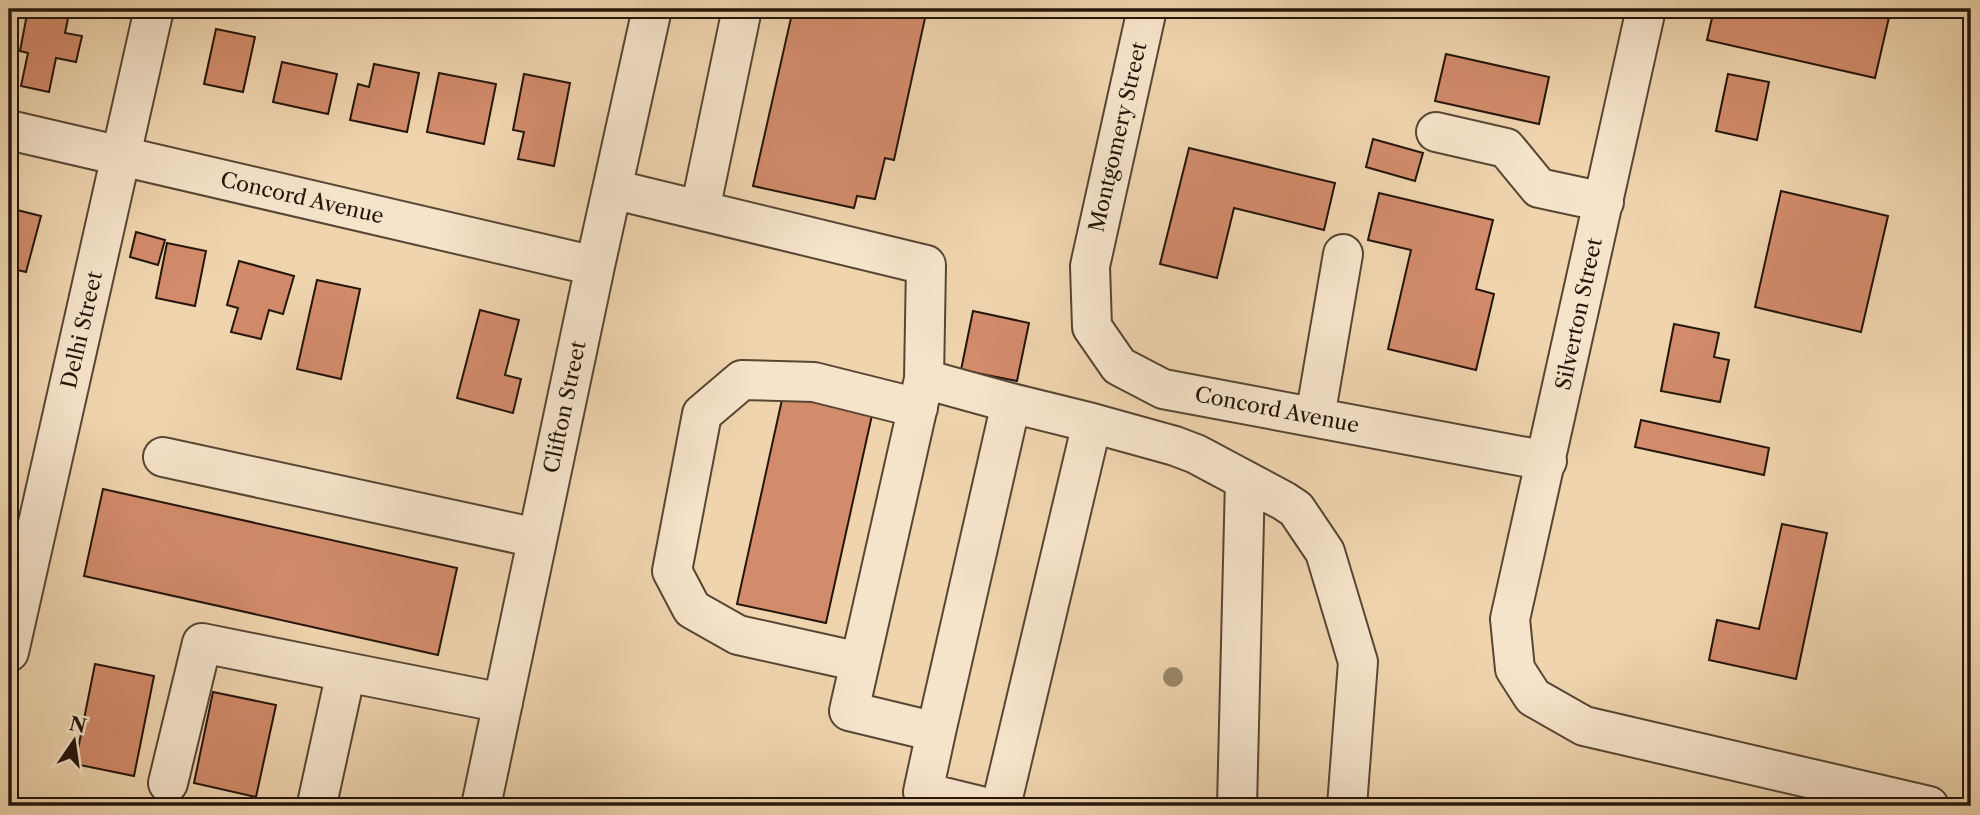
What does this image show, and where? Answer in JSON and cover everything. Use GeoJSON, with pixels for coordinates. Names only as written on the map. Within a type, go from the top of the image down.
{"type":"FeatureCollection","features":[{"type":"Feature","properties":{"kind":"street","name":"Delhi Street"},"geometry":{"type":"LineString","coordinates":[[9,652],[154,9]]}},
{"type":"Feature","properties":{"kind":"street","name":"Clifton Street"},"geometry":{"type":"LineString","coordinates":[[481,806],[652,9]]}},
{"type":"Feature","properties":{"kind":"street"},"geometry":{"type":"LineString","coordinates":[[700,209],[742,9]]}},
{"type":"Feature","properties":{"kind":"street","name":"Montgomery Street"},"geometry":{"type":"LineString","coordinates":[[1090,266],[1147,9]]}},
{"type":"Feature","properties":{"kind":"street","name":"Silverton Street"},"geometry":{"type":"LineString","coordinates":[[1646,9],[1510,619],[1516,669],[1533,697],[1584,726],[1875,800]]}},
{"type":"Feature","properties":{"kind":"street","name":"Concord Avenue"},"geometry":{"type":"LineString","coordinates":[[9,130],[595,266]]}},
{"type":"Feature","properties":{"kind":"street"},"geometry":{"type":"LineString","coordinates":[[1436,132],[1506,148],[1539,188],[1604,202]]}},
{"type":"Feature","properties":{"kind":"street"},"geometry":{"type":"LineString","coordinates":[[612,189],[926,265],[921,393],[849,711],[936,732]]}},
{"type":"Feature","properties":{"kind":"street"},"geometry":{"type":"LineString","coordinates":[[1315,417],[1343,254]]}},
{"type":"Feature","properties":{"kind":"street","name":"Concord Avenue"},"geometry":{"type":"LineString","coordinates":[[1090,266],[1092,327],[1119,366],[1163,389],[1547,461]]}},
{"type":"Feature","properties":{"kind":"street"},"geometry":{"type":"LineString","coordinates":[[860,662],[738,635],[692,609],[672,571],[702,414],[741,380],[814,382],[1011,403],[1175,446],[1245,480],[1296,509],[1325,552],[1358,662],[1347,806]]}},
{"type":"Feature","properties":{"kind":"street"},"geometry":{"type":"LineString","coordinates":[[980,806],[923,792],[1011,403]]}},
{"type":"Feature","properties":{"kind":"street"},"geometry":{"type":"LineString","coordinates":[[1001,806],[1092,424]]}},
{"type":"Feature","properties":{"kind":"street"},"geometry":{"type":"LineString","coordinates":[[163,457],[537,538]]}},
{"type":"Feature","properties":{"kind":"street"},"geometry":{"type":"LineString","coordinates":[[1237,806],[1245,480]]}},
{"type":"Feature","properties":{"kind":"street"},"geometry":{"type":"LineString","coordinates":[[168,783],[202,643],[503,703]]}},
{"type":"Feature","properties":{"kind":"street"},"geometry":{"type":"LineString","coordinates":[[317,804],[345,672]]}},
{"type":"Feature","properties":{"kind":"street"},"geometry":{"type":"LineString","coordinates":[[1875,800],[1929,806]]}},
{"type":"Feature","properties":{"kind":"building"},"geometry":{"type":"Polygon","coordinates":[[[28,9],[70,9],[65,33],[82,36],[76,62],[56,58],[49,92],[21,86],[28,53],[20,51],[28,9]]]}},
{"type":"Feature","properties":{"kind":"building"},"geometry":{"type":"Polygon","coordinates":[[[793,9],[927,9],[894,160],[885,158],[875,199],[857,196],[854,208],[753,186],[793,9]]]}},
{"type":"Feature","properties":{"kind":"building"},"geometry":{"type":"Polygon","coordinates":[[[1714,9],[1898,9],[1897,15],[1890,13],[1875,78],[1707,40],[1714,9]]]}},
{"type":"Feature","properties":{"kind":"building"},"geometry":{"type":"Polygon","coordinates":[[[216,29],[255,37],[243,92],[204,84],[216,29]]]}},
{"type":"Feature","properties":{"kind":"building"},"geometry":{"type":"Polygon","coordinates":[[[1446,54],[1549,77],[1539,124],[1435,101],[1446,54]]]}},
{"type":"Feature","properties":{"kind":"building"},"geometry":{"type":"Polygon","coordinates":[[[282,62],[337,74],[328,114],[273,102],[282,62]]]}},
{"type":"Feature","properties":{"kind":"building"},"geometry":{"type":"Polygon","coordinates":[[[374,64],[419,73],[407,132],[350,120],[358,84],[369,87],[374,64]]]}},
{"type":"Feature","properties":{"kind":"building"},"geometry":{"type":"Polygon","coordinates":[[[439,73],[496,84],[484,144],[427,132],[439,73]]]}},
{"type":"Feature","properties":{"kind":"building"},"geometry":{"type":"Polygon","coordinates":[[[524,74],[570,83],[554,166],[518,159],[524,132],[513,130],[524,74]]]}},
{"type":"Feature","properties":{"kind":"building"},"geometry":{"type":"Polygon","coordinates":[[[1728,74],[1769,82],[1757,140],[1716,131],[1728,74]]]}},
{"type":"Feature","properties":{"kind":"building"},"geometry":{"type":"Polygon","coordinates":[[[1373,139],[1423,153],[1415,181],[1366,167],[1373,139]]]}},
{"type":"Feature","properties":{"kind":"building"},"geometry":{"type":"Polygon","coordinates":[[[1189,148],[1335,183],[1324,230],[1234,208],[1217,278],[1160,264],[1189,148]]]}},
{"type":"Feature","properties":{"kind":"building"},"geometry":{"type":"Polygon","coordinates":[[[1781,191],[1888,216],[1861,332],[1755,307],[1781,191]]]}},
{"type":"Feature","properties":{"kind":"building"},"geometry":{"type":"Polygon","coordinates":[[[1379,193],[1493,220],[1476,289],[1494,294],[1476,370],[1388,349],[1411,250],[1368,240],[1379,193]]]}},
{"type":"Feature","properties":{"kind":"building"},"geometry":{"type":"Polygon","coordinates":[[[9,208],[41,216],[26,272],[9,268],[9,208]]]}},
{"type":"Feature","properties":{"kind":"building"},"geometry":{"type":"Polygon","coordinates":[[[136,232],[165,240],[158,265],[130,257],[136,232]]]}},
{"type":"Feature","properties":{"kind":"building"},"geometry":{"type":"Polygon","coordinates":[[[167,243],[206,251],[195,306],[156,298],[167,243]]]}},
{"type":"Feature","properties":{"kind":"building"},"geometry":{"type":"Polygon","coordinates":[[[239,261],[294,276],[283,314],[269,310],[261,339],[231,332],[238,308],[227,305],[239,261]]]}},
{"type":"Feature","properties":{"kind":"building"},"geometry":{"type":"Polygon","coordinates":[[[317,280],[360,289],[341,379],[297,369],[317,280]]]}},
{"type":"Feature","properties":{"kind":"building"},"geometry":{"type":"Polygon","coordinates":[[[480,310],[519,320],[505,375],[521,379],[513,413],[457,398],[480,310]]]}},
{"type":"Feature","properties":{"kind":"building"},"geometry":{"type":"Polygon","coordinates":[[[973,311],[1029,323],[1017,381],[961,370],[973,311]]]}},
{"type":"Feature","properties":{"kind":"building"},"geometry":{"type":"Polygon","coordinates":[[[1674,324],[1719,333],[1714,357],[1729,360],[1720,402],[1661,391],[1674,324]]]}},
{"type":"Feature","properties":{"kind":"building"},"geometry":{"type":"Polygon","coordinates":[[[783,395],[872,415],[826,623],[737,604],[783,395]]]}},
{"type":"Feature","properties":{"kind":"building"},"geometry":{"type":"Polygon","coordinates":[[[1641,420],[1769,448],[1764,475],[1635,447],[1641,420]]]}},
{"type":"Feature","properties":{"kind":"building"},"geometry":{"type":"Polygon","coordinates":[[[103,489],[457,568],[438,655],[84,576],[103,489]]]}},
{"type":"Feature","properties":{"kind":"building"},"geometry":{"type":"Polygon","coordinates":[[[1782,524],[1827,533],[1796,679],[1709,660],[1717,620],[1759,629],[1782,524]]]}},
{"type":"Feature","properties":{"kind":"building"},"geometry":{"type":"Polygon","coordinates":[[[95,664],[154,676],[134,776],[75,764],[95,664]]]}},
{"type":"Feature","properties":{"kind":"building"},"geometry":{"type":"Polygon","coordinates":[[[213,692],[276,705],[256,797],[194,783],[213,692]]]}}]}
